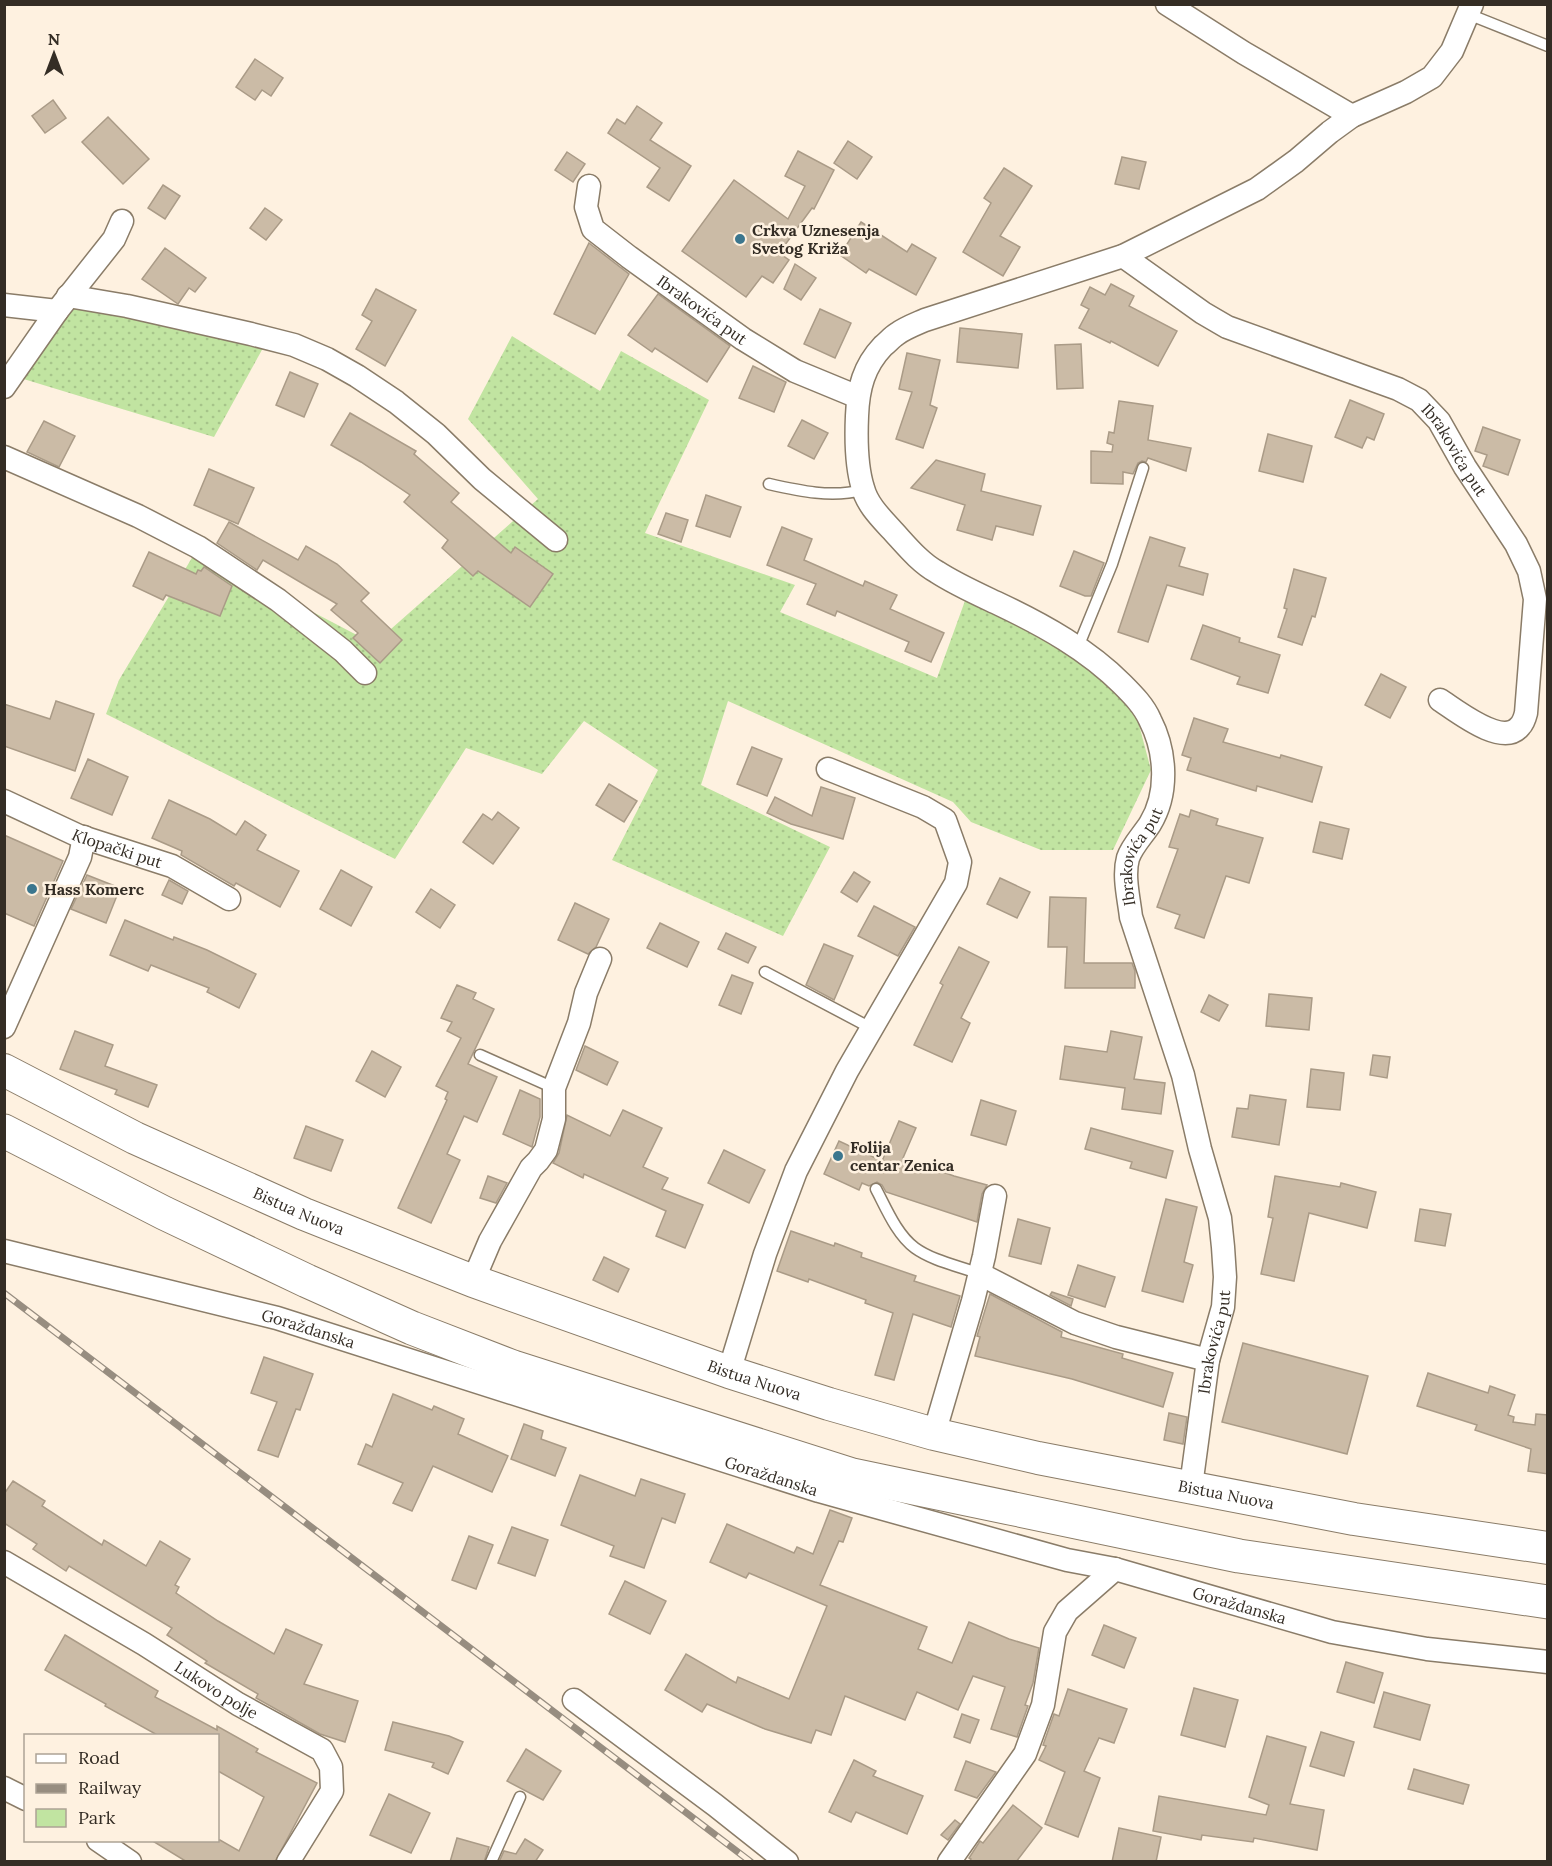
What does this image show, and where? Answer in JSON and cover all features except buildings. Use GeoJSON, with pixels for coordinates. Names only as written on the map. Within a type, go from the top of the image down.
{"type":"FeatureCollection","features":[{"type":"Feature","properties":{"kind":"highway"},"geometry":{"type":"LineString","coordinates":[[4,1131],[195,1227],[412,1328],[513,1367],[852,1475],[1239,1556],[1548,1602]]}},
{"type":"Feature","properties":{"kind":"street"},"geometry":{"type":"LineString","coordinates":[[1167,4],[1244,53],[1352,116]]}},
{"type":"Feature","properties":{"kind":"street","name":"Ibrakovića put"},"geometry":{"type":"LineString","coordinates":[[1191,1486],[1208,1360],[1223,1307],[1225,1277],[1220,1218],[1197,1139],[1184,1075],[1131,917],[1128,895],[1126,868],[1129,856],[1152,822],[1160,802],[1164,780],[1161,754],[1150,718],[1115,677],[1078,647],[934,571],[909,549],[869,502],[863,490],[856,429],[858,397],[863,375],[872,358],[895,334],[925,320],[1123,256],[1257,189],[1352,116],[1406,92],[1432,77],[1452,51],[1470,9]]}},
{"type":"Feature","properties":{"kind":"street","name":"Ibrakovića put"},"geometry":{"type":"LineString","coordinates":[[589,186],[586,207],[593,229],[743,339],[795,371],[858,397]]}},
{"type":"Feature","properties":{"kind":"street"},"geometry":{"type":"LineString","coordinates":[[4,387],[62,304],[114,239],[122,221]]}},
{"type":"Feature","properties":{"kind":"street","name":"Ibrakovića put"},"geometry":{"type":"LineString","coordinates":[[1123,256],[1203,313],[1227,327],[1265,343],[1398,389],[1419,400],[1438,421],[1465,467],[1516,544],[1529,571],[1535,599],[1527,713],[1519,728],[1505,734],[1488,730],[1440,700]]}},
{"type":"Feature","properties":{"kind":"street"},"geometry":{"type":"LineString","coordinates":[[4,305],[127,306],[294,345],[327,359],[396,402],[436,434],[482,479],[556,540]]}},
{"type":"Feature","properties":{"kind":"street"},"geometry":{"type":"LineString","coordinates":[[4,457],[138,516],[198,547],[278,600],[343,651],[365,673]]}},
{"type":"Feature","properties":{"kind":"street"},"geometry":{"type":"LineString","coordinates":[[729,1372],[765,1254],[796,1171],[871,1028],[956,884],[960,862],[945,820],[923,807],[828,769]]}},
{"type":"Feature","properties":{"kind":"street","name":"Klopački put"},"geometry":{"type":"LineString","coordinates":[[4,801],[84,837],[172,866],[229,899]]}},
{"type":"Feature","properties":{"kind":"street"},"geometry":{"type":"LineString","coordinates":[[4,1027],[80,857],[84,837]]}},
{"type":"Feature","properties":{"kind":"street"},"geometry":{"type":"LineString","coordinates":[[473,1281],[495,1232],[531,1168],[546,1150],[554,1119],[554,1088],[600,959]]}},
{"type":"Feature","properties":{"kind":"street","name":"Bistua Nuova"},"geometry":{"type":"LineString","coordinates":[[4,1070],[146,1143],[304,1214],[473,1281],[729,1372],[934,1434],[1038,1458],[1354,1519],[1548,1548]]}},
{"type":"Feature","properties":{"kind":"street"},"geometry":{"type":"LineString","coordinates":[[934,1434],[980,1274],[995,1196]]}},
{"type":"Feature","properties":{"kind":"street","name":"Goraždanska"},"geometry":{"type":"LineString","coordinates":[[4,1251],[277,1318],[819,1491],[1067,1560],[1115,1569],[1332,1632],[1427,1648],[1548,1662]]}},
{"type":"Feature","properties":{"kind":"street"},"geometry":{"type":"LineString","coordinates":[[980,1274],[1075,1323],[1116,1337],[1208,1360]]}},
{"type":"Feature","properties":{"kind":"street","name":"Lukovo polje"},"geometry":{"type":"LineString","coordinates":[[4,1562],[144,1644],[238,1704],[321,1750],[332,1767],[332,1791],[288,1862]]}},
{"type":"Feature","properties":{"kind":"street"},"geometry":{"type":"LineString","coordinates":[[949,1862],[1025,1754],[1043,1705],[1054,1632],[1067,1611],[1115,1569]]}},
{"type":"Feature","properties":{"kind":"street"},"geometry":{"type":"LineString","coordinates":[[574,1700],[787,1862]]}},
{"type":"Feature","properties":{"kind":"street"},"geometry":{"type":"LineString","coordinates":[[4,1788],[24,1798]]}},
{"type":"Feature","properties":{"kind":"street"},"geometry":{"type":"LineString","coordinates":[[101,1842],[130,1862]]}},
{"type":"Feature","properties":{"kind":"lane"},"geometry":{"type":"LineString","coordinates":[[1470,9],[1548,46]]}},
{"type":"Feature","properties":{"kind":"lane"},"geometry":{"type":"LineString","coordinates":[[1078,647],[1112,564],[1143,468]]}},
{"type":"Feature","properties":{"kind":"lane"},"geometry":{"type":"LineString","coordinates":[[769,484],[807,492],[863,490]]}},
{"type":"Feature","properties":{"kind":"lane"},"geometry":{"type":"LineString","coordinates":[[765,972],[871,1028]]}},
{"type":"Feature","properties":{"kind":"lane"},"geometry":{"type":"LineString","coordinates":[[480,1054],[554,1088]]}},
{"type":"Feature","properties":{"kind":"lane"},"geometry":{"type":"LineString","coordinates":[[876,1190],[900,1232],[914,1247],[930,1256],[980,1274]]}},
{"type":"Feature","properties":{"kind":"lane"},"geometry":{"type":"LineString","coordinates":[[491,1862],[520,1797]]}},
{"type":"Feature","properties":{"kind":"green space"},"geometry":{"type":"Polygon","coordinates":[[[80,306],[263,348],[214,437],[17,377],[54,319],[80,306]]]}},
{"type":"Feature","properties":{"kind":"green space"},"geometry":{"type":"Polygon","coordinates":[[[512,336],[600,391],[621,351],[709,400],[645,533],[795,585],[780,612],[937,678],[970,587],[1090,658],[1134,706],[1151,770],[1113,850],[1041,850],[971,822],[953,802],[728,701],[701,785],[830,847],[783,936],[612,860],[658,770],[584,721],[542,774],[466,748],[395,859],[106,714],[119,680],[196,551],[374,644],[538,499],[468,419],[512,336]]]}},
{"type":"Feature","properties":{"kind":"railway"},"geometry":{"type":"LineString","coordinates":[[4,1293],[751,1862]]}},
{"type":"Feature","properties":{"kind":"place","name":"Crkva Uznesenja Svetog Križa"},"geometry":{"type":"Point","coordinates":[740,239]}},
{"type":"Feature","properties":{"kind":"place","name":"Hass Komerc"},"geometry":{"type":"Point","coordinates":[32,889]}},
{"type":"Feature","properties":{"kind":"place","name":"Folija centar Zenica"},"geometry":{"type":"Point","coordinates":[838,1156]}}]}
